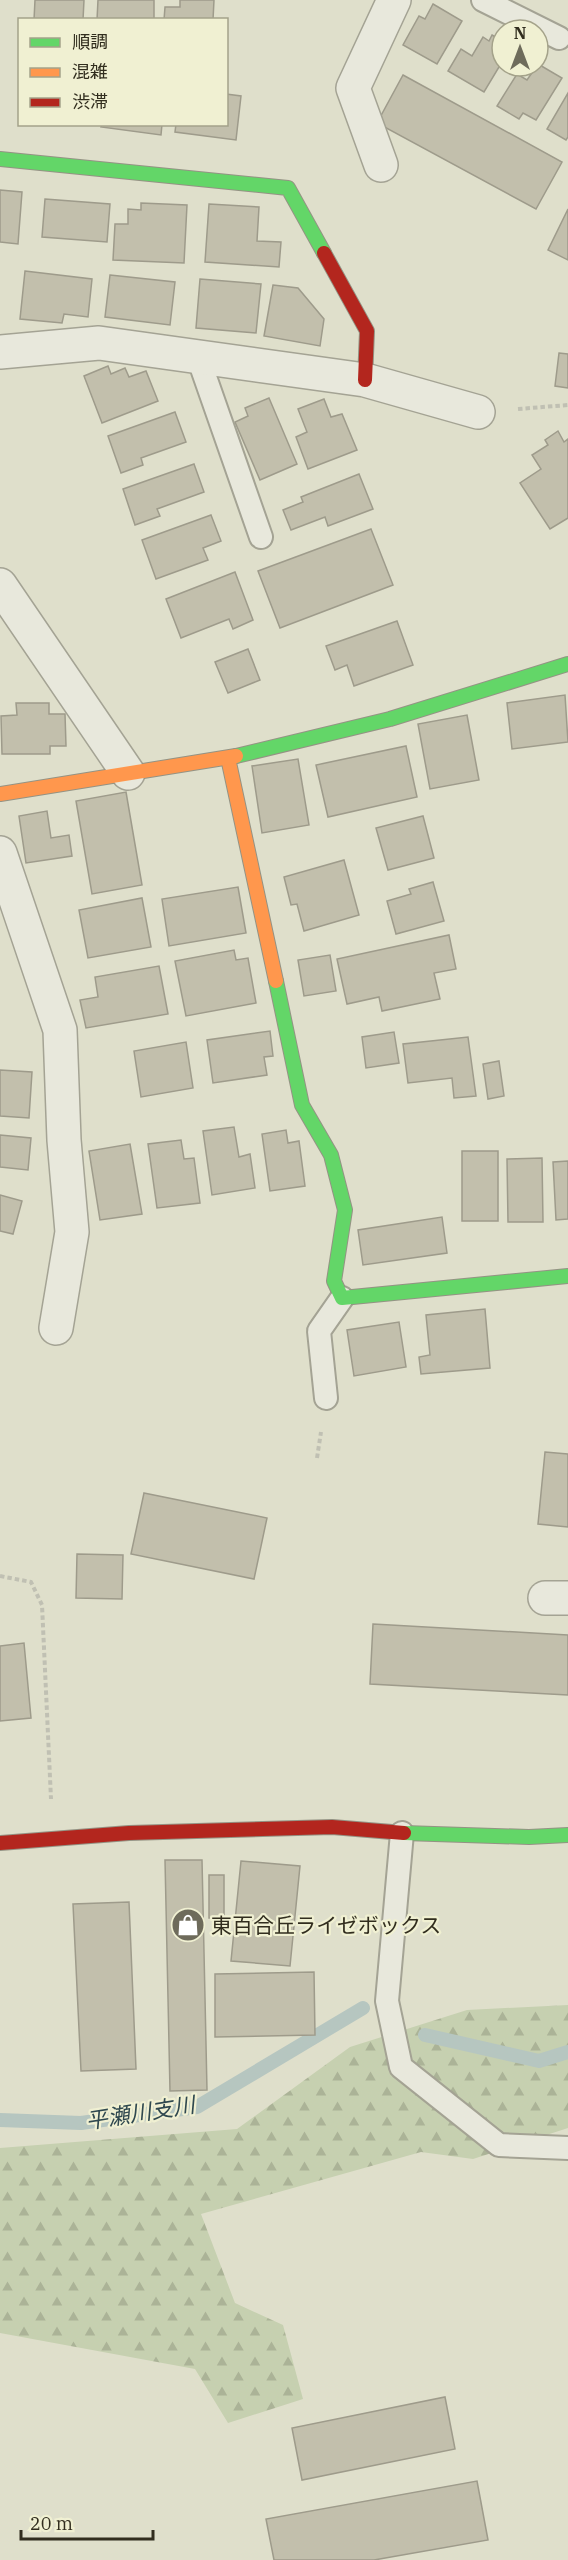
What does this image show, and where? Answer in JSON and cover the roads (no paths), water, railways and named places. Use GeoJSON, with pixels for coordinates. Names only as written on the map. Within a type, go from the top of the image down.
{"type":"FeatureCollection","features":[{"type":"Feature","properties":{"kind":"street"},"geometry":{"type":"LineString","coordinates":[[381,165],[353,88],[394,0]]}},
{"type":"Feature","properties":{"kind":"street"},"geometry":{"type":"LineString","coordinates":[[0,159],[288,188],[367,330],[364,380]]}},
{"type":"Feature","properties":{"kind":"street"},"geometry":{"type":"LineString","coordinates":[[0,352],[99,343],[364,380],[478,412]]}},
{"type":"Feature","properties":{"kind":"street"},"geometry":{"type":"LineString","coordinates":[[0,585],[128,773]]}},
{"type":"Feature","properties":{"kind":"street"},"geometry":{"type":"LineString","coordinates":[[0,794],[228,758],[390,719],[568,664]]}},
{"type":"Feature","properties":{"kind":"street"},"geometry":{"type":"LineString","coordinates":[[228,758],[302,1105],[331,1155],[345,1210],[334,1281],[342,1298],[568,1276]]}},
{"type":"Feature","properties":{"kind":"street"},"geometry":{"type":"LineString","coordinates":[[0,853],[60,1030],[64,1140],[72,1232],[56,1328]]}},
{"type":"Feature","properties":{"kind":"street"},"geometry":{"type":"LineString","coordinates":[[0,1844],[129,1833],[332,1827],[402,1833],[529,1837],[568,1835]]}},
{"type":"Feature","properties":{"kind":"lane"},"geometry":{"type":"LineString","coordinates":[[483,0],[559,38]]}},
{"type":"Feature","properties":{"kind":"lane"},"geometry":{"type":"LineString","coordinates":[[198,357],[261,537]]}},
{"type":"Feature","properties":{"kind":"lane"},"geometry":{"type":"LineString","coordinates":[[326,1398],[319,1331],[342,1298]]}},
{"type":"Feature","properties":{"kind":"lane"},"geometry":{"type":"LineString","coordinates":[[402,1833],[387,2001],[401,2067],[500,2145],[568,2148]]}},
{"type":"Feature","properties":{"kind":"waterway","name":"平瀬川支川"},"geometry":{"type":"LineString","coordinates":[[0,2120],[81,2123],[197,2107],[363,2008]]}},
{"type":"Feature","properties":{"kind":"waterway","name":"平瀬川支川"},"geometry":{"type":"LineString","coordinates":[[425,2035],[539,2061],[568,2052]]}},
{"type":"Feature","properties":{"kind":"place","name":"東百合丘ライゼボックス"},"geometry":{"type":"Point","coordinates":[188,1925]}}]}
